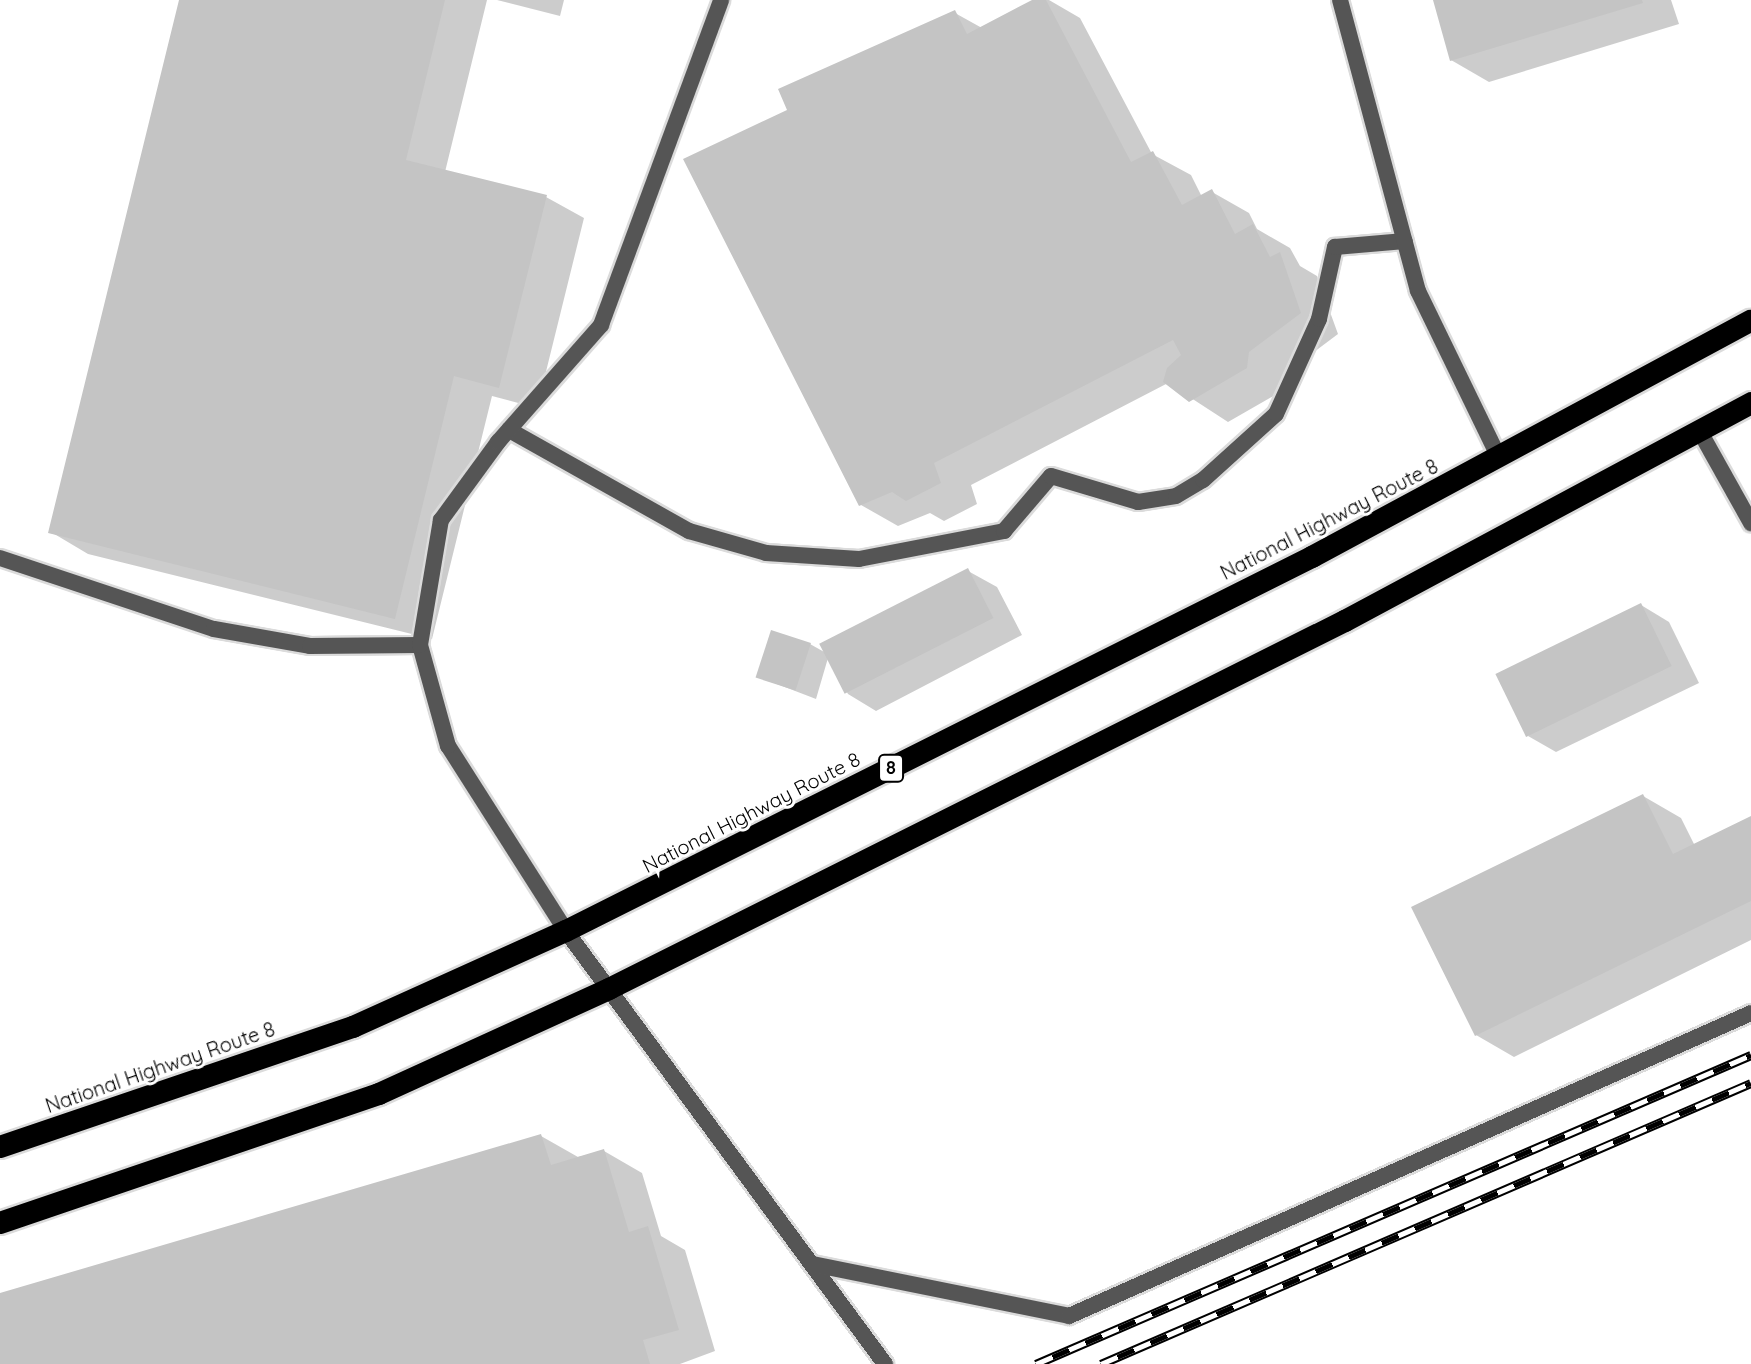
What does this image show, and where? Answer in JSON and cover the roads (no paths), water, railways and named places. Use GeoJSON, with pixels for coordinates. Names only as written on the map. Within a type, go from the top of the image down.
{"type":"FeatureCollection","features":[{"type":"Feature","properties":{"kind":"highway","name":"National Highway Route 8"},"geometry":{"type":"LineString","coordinates":[[0,1147],[353,1027],[566,931],[1499,458],[1751,321]]}},
{"type":"Feature","properties":{"kind":"highway"},"geometry":{"type":"LineString","coordinates":[[0,1223],[379,1094],[609,989],[1345,621],[1751,403]]}},
{"type":"Feature","properties":{"kind":"street"},"geometry":{"type":"LineString","coordinates":[[721,0],[601,325],[509,430],[441,520],[420,645],[448,746],[566,931],[885,1364]]}},
{"type":"Feature","properties":{"kind":"street"},"geometry":{"type":"LineString","coordinates":[[1340,0],[1418,291],[1499,458]]}},
{"type":"Feature","properties":{"kind":"street"},"geometry":{"type":"LineString","coordinates":[[509,430],[689,531],[766,553],[859,559],[1004,531],[1051,476],[1138,502],[1176,496],[1203,480],[1276,414],[1319,319],[1335,247],[1405,241]]}},
{"type":"Feature","properties":{"kind":"street"},"geometry":{"type":"LineString","coordinates":[[1699,430],[1751,523]]}},
{"type":"Feature","properties":{"kind":"street"},"geometry":{"type":"LineString","coordinates":[[0,558],[214,629],[310,646],[420,645]]}},
{"type":"Feature","properties":{"kind":"street"},"geometry":{"type":"LineString","coordinates":[[812,1264],[1069,1316],[1751,1013]]}},
{"type":"Feature","properties":{"kind":"railway"},"geometry":{"type":"LineString","coordinates":[[1036,1364],[1751,1055]]}},
{"type":"Feature","properties":{"kind":"railway"},"geometry":{"type":"LineString","coordinates":[[1101,1364],[1751,1083]]}}]}
